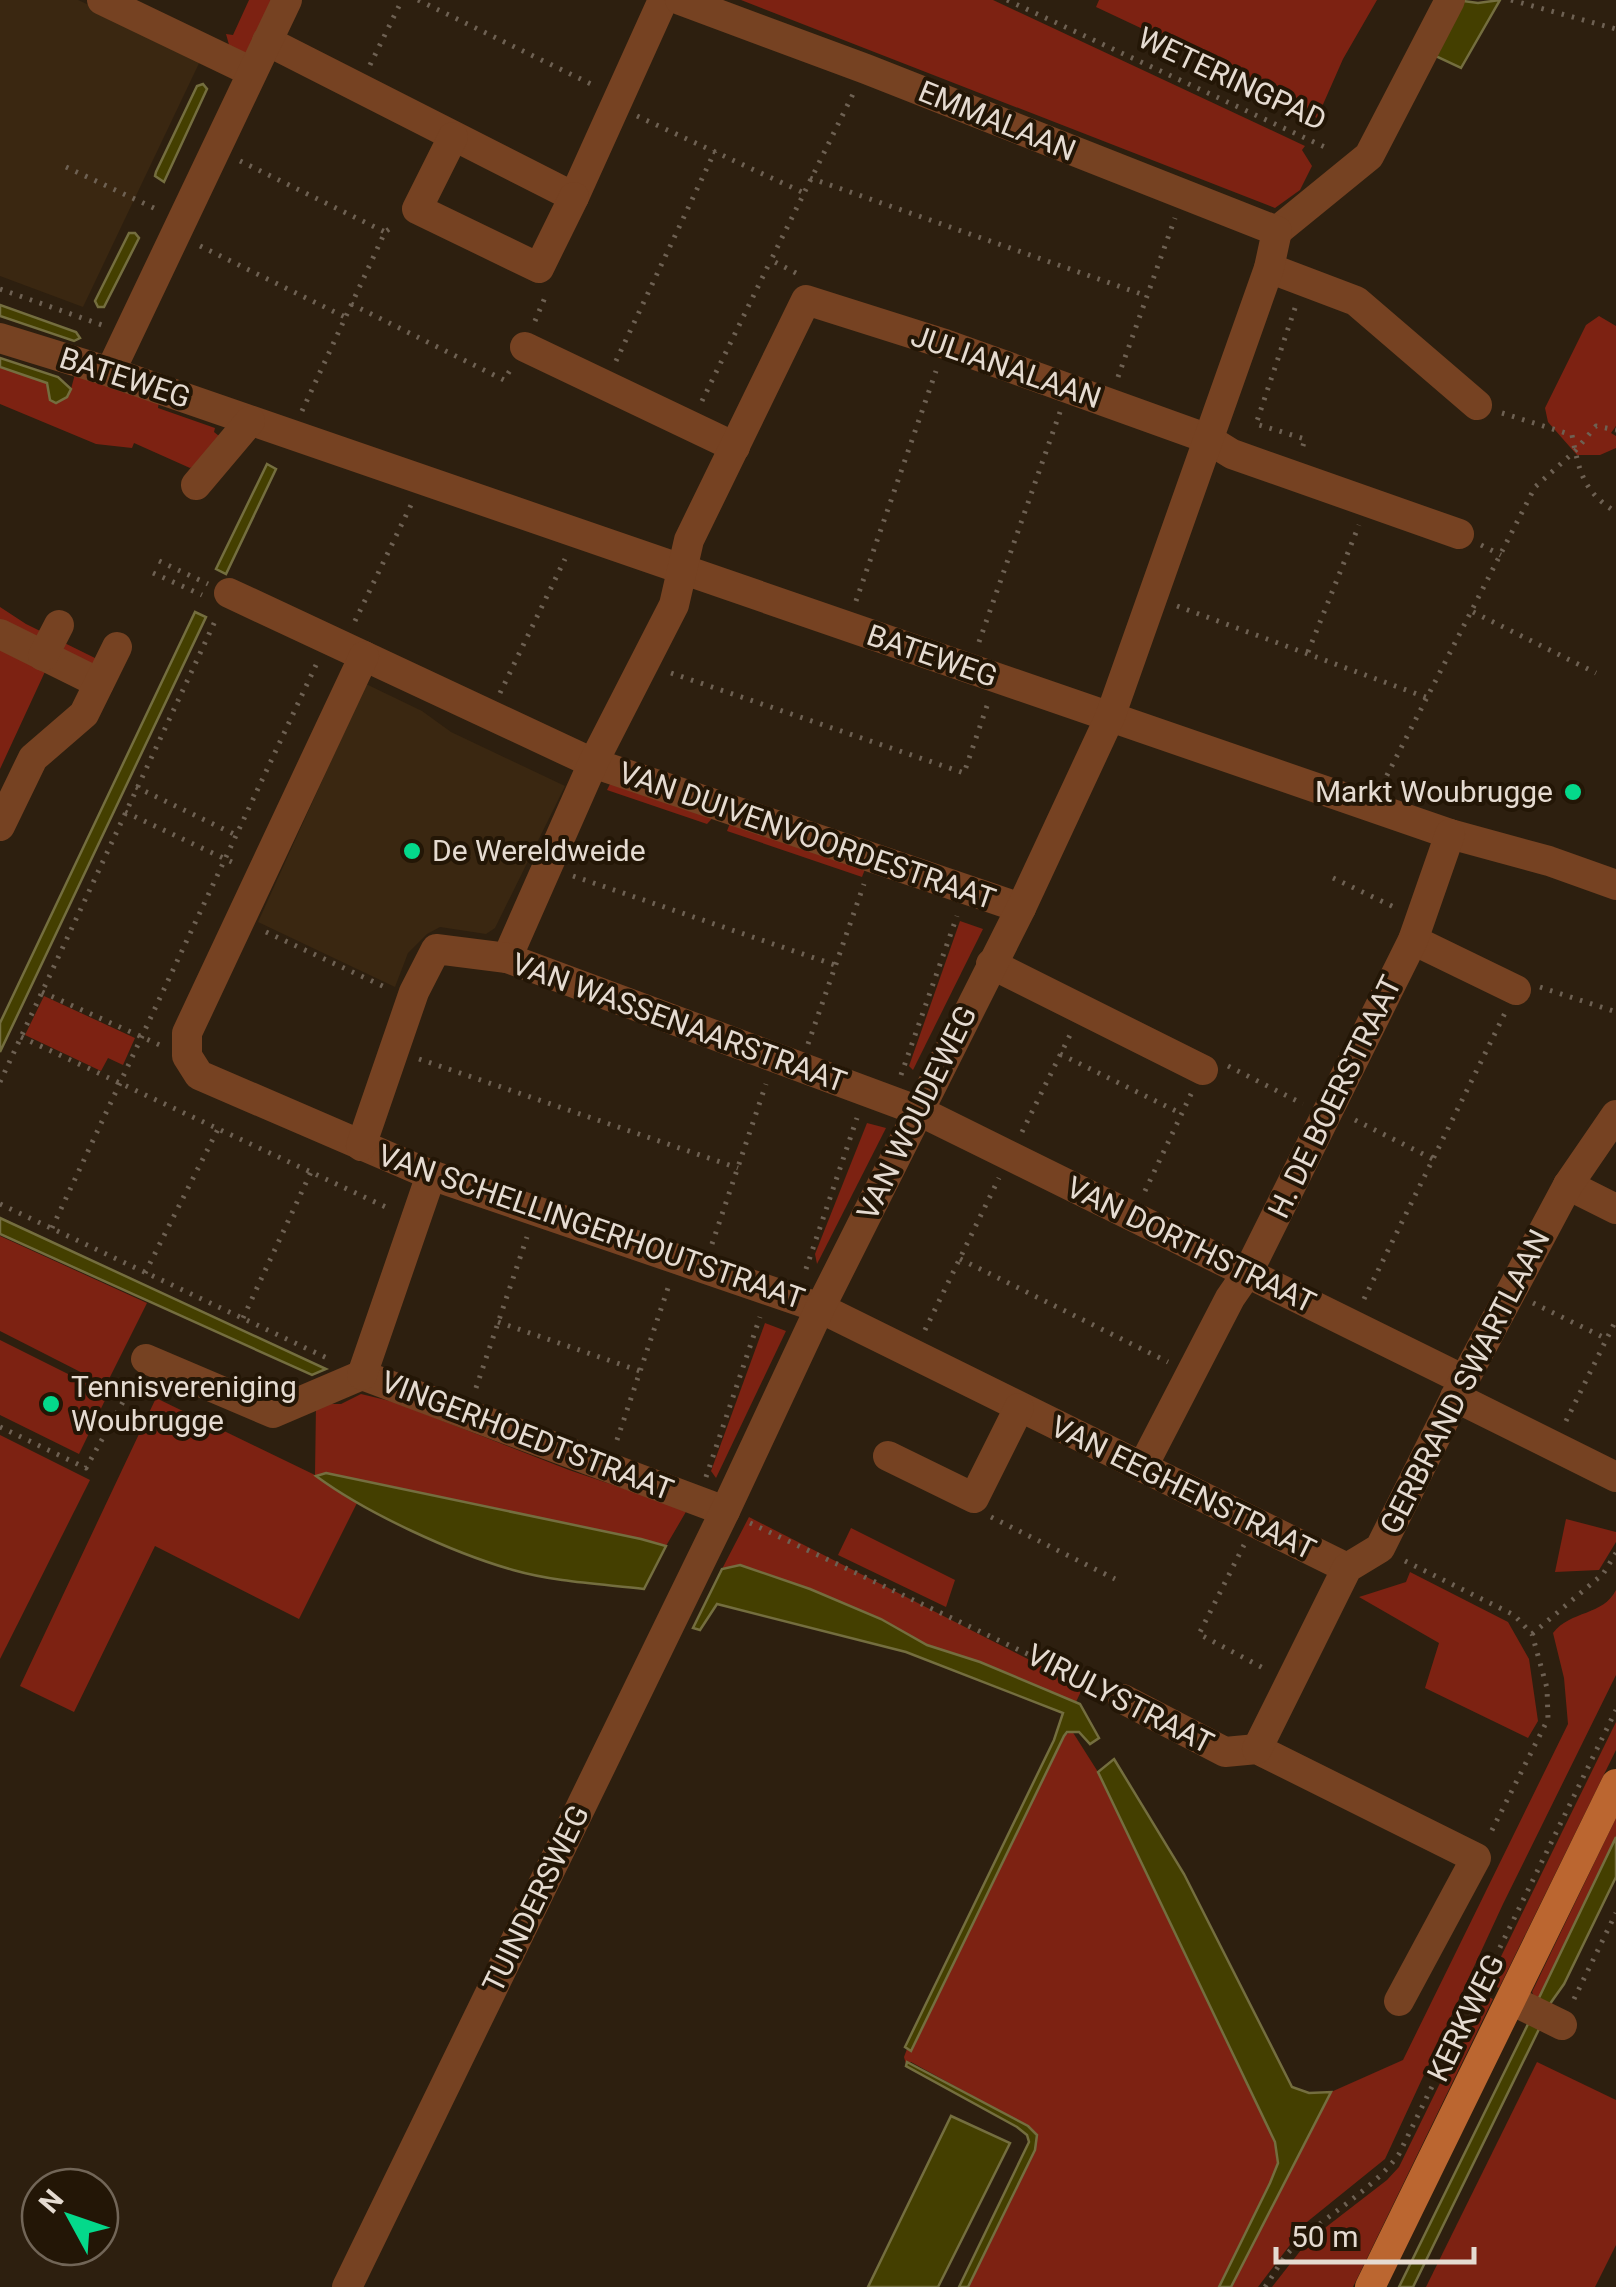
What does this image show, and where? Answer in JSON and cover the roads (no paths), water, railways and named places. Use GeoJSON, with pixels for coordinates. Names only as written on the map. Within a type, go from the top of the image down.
{"type":"FeatureCollection","features":[{"type":"Feature","properties":{"kind":"main road","name":"KERKWEG"},"geometry":{"type":"LineString","coordinates":[[1370,2287],[1616,1784]]}},
{"type":"Feature","properties":{"kind":"street"},"geometry":{"type":"LineString","coordinates":[[102,0],[252,72]]}},
{"type":"Feature","properties":{"kind":"street"},"geometry":{"type":"LineString","coordinates":[[110,372],[286,0]]}},
{"type":"Feature","properties":{"kind":"street"},"geometry":{"type":"LineString","coordinates":[[453,137],[417,208],[539,268],[664,0]]}},
{"type":"Feature","properties":{"kind":"street","name":"EMMALAAN"},"geometry":{"type":"LineString","coordinates":[[680,0],[1277,231]]}},
{"type":"Feature","properties":{"kind":"street"},"geometry":{"type":"LineString","coordinates":[[1206,438],[1269,268],[1277,231],[1369,156],[1450,0]]}},
{"type":"Feature","properties":{"kind":"street"},"geometry":{"type":"LineString","coordinates":[[267,42],[574,196]]}},
{"type":"Feature","properties":{"kind":"street"},"geometry":{"type":"LineString","coordinates":[[1269,268],[1356,301],[1477,405]]}},
{"type":"Feature","properties":{"kind":"street","name":"JULIANALAAN"},"geometry":{"type":"LineString","coordinates":[[734,448],[806,300],[946,344],[1206,438],[1232,454],[1459,534]]}},
{"type":"Feature","properties":{"kind":"street","name":"BATEWEG"},"geometry":{"type":"LineString","coordinates":[[0,338],[110,372],[1450,834],[1549,861],[1616,885]]}},
{"type":"Feature","properties":{"kind":"street"},"geometry":{"type":"LineString","coordinates":[[506,958],[594,763],[674,605],[689,540],[734,448],[525,347]]}},
{"type":"Feature","properties":{"kind":"street"},"geometry":{"type":"LineString","coordinates":[[196,485],[250,421]]}},
{"type":"Feature","properties":{"kind":"street","name":"VAN WOUDEWEG"},"geometry":{"type":"LineString","coordinates":[[712,1506],[795,1300],[892,1101],[991,964],[1110,716],[1206,438]]}},
{"type":"Feature","properties":{"kind":"street","name":"VAN DUIVENVOORDESTRAAT"},"geometry":{"type":"LineString","coordinates":[[225,602],[345,647],[594,763],[1021,908]]}},
{"type":"Feature","properties":{"kind":"street"},"geometry":{"type":"LineString","coordinates":[[43,656],[59,625]]}},
{"type":"Feature","properties":{"kind":"street"},"geometry":{"type":"LineString","coordinates":[[0,634],[99,683]]}},
{"type":"Feature","properties":{"kind":"street"},"geometry":{"type":"LineString","coordinates":[[0,826],[33,758],[84,714],[116,647]]}},
{"type":"Feature","properties":{"kind":"street","name":"VAN SCHELLINGERHOUTSTRAAT"},"geometry":{"type":"LineString","coordinates":[[345,647],[261,876],[188,1033],[186,1056],[199,1075],[432,1174],[795,1300]]}},
{"type":"Feature","properties":{"kind":"street","name":"H. DE BOERSTRAAT"},"geometry":{"type":"LineString","coordinates":[[1143,1466],[1230,1298],[1248,1272],[1418,928],[1450,834]]}},
{"type":"Feature","properties":{"kind":"street","name":"H. DE BOERSTRAAT"},"geometry":{"type":"LineString","coordinates":[[1418,928],[1516,990]]}},
{"type":"Feature","properties":{"kind":"street","name":"VAN WASSENAARSTRAAT"},"geometry":{"type":"LineString","coordinates":[[361,1146],[414,992],[436,949],[506,958],[892,1101]]}},
{"type":"Feature","properties":{"kind":"street"},"geometry":{"type":"LineString","coordinates":[[991,964],[1202,1070]]}},
{"type":"Feature","properties":{"kind":"street","name":"VAN DORTHSTRAAT"},"geometry":{"type":"LineString","coordinates":[[892,1101],[1352,1324],[1554,1446],[1616,1477]]}},
{"type":"Feature","properties":{"kind":"street","name":"GERBRAND SWARTLAAN"},"geometry":{"type":"LineString","coordinates":[[1347,1568],[1380,1548],[1568,1185],[1616,1115]]}},
{"type":"Feature","properties":{"kind":"street"},"geometry":{"type":"LineString","coordinates":[[362,1375],[432,1174]]}},
{"type":"Feature","properties":{"kind":"street"},"geometry":{"type":"LineString","coordinates":[[1568,1185],[1616,1209]]}},
{"type":"Feature","properties":{"kind":"street","name":"VAN EEGHENSTRAAT"},"geometry":{"type":"LineString","coordinates":[[795,1300],[1347,1568]]}},
{"type":"Feature","properties":{"kind":"street","name":"VINGERHOEDTSTRAAT"},"geometry":{"type":"LineString","coordinates":[[146,1358],[273,1414],[362,1375],[712,1506]]}},
{"type":"Feature","properties":{"kind":"street","name":"VAN EEGHENSTRAAT"},"geometry":{"type":"LineString","coordinates":[[888,1456],[974,1498],[1020,1408]]}},
{"type":"Feature","properties":{"kind":"street","name":"TUINDERSWEG"},"geometry":{"type":"LineString","coordinates":[[346,2287],[712,1506]]}},
{"type":"Feature","properties":{"kind":"street"},"geometry":{"type":"LineString","coordinates":[[1257,1749],[1347,1568]]}},
{"type":"Feature","properties":{"kind":"street","name":"VIRULYSTRAAT"},"geometry":{"type":"LineString","coordinates":[[1123,1699],[1225,1752],[1257,1749],[1476,1858],[1398,2001]]}},
{"type":"Feature","properties":{"kind":"street","name":"KERKWEG"},"geometry":{"type":"LineString","coordinates":[[1511,2000],[1562,2025]]}},
{"type":"Feature","properties":{"kind":"place","name":"Markt Woubrugge"},"geometry":{"type":"Point","coordinates":[1573,792]}},
{"type":"Feature","properties":{"kind":"place","name":"De Wereldweide"},"geometry":{"type":"Point","coordinates":[412,851]}},
{"type":"Feature","properties":{"kind":"place","name":"Tennisvereniging Woubrugge"},"geometry":{"type":"Point","coordinates":[51,1404]}}]}
